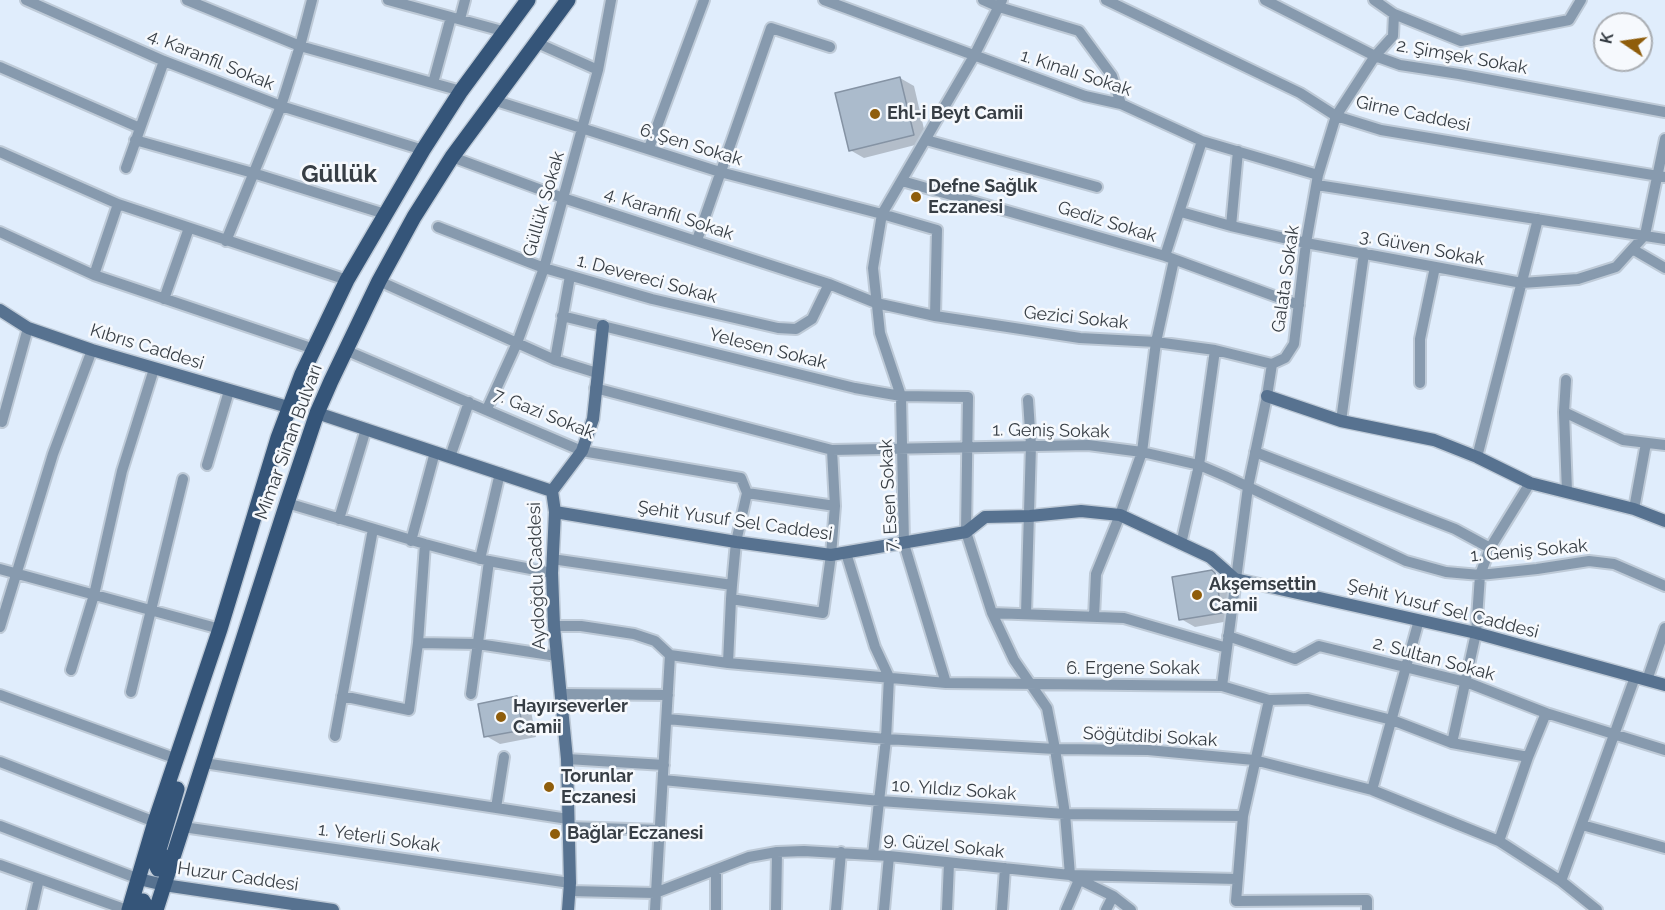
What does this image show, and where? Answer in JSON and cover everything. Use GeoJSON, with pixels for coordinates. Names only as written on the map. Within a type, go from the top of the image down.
{"type":"FeatureCollection","features":[{"type":"Feature","properties":{"kind":"main road","name":"Mimar Sinan Bulvarı"},"geometry":{"type":"LineString","coordinates":[[129,910],[288,407],[347,280],[385,213],[461,91],[528,0]]}},
{"type":"Feature","properties":{"kind":"main road","name":"Mimar Sinan Bulvarı"},"geometry":{"type":"LineString","coordinates":[[156,910],[286,503],[317,412],[345,350],[414,217],[493,100],[568,0]]}},
{"type":"Feature","properties":{"kind":"main road","name":"Kıbrıs Caddesi"},"geometry":{"type":"LineString","coordinates":[[0,310],[28,328],[92,350],[288,407]]}},
{"type":"Feature","properties":{"kind":"main road","name":"Aydoğdu Caddesi"},"geometry":{"type":"LineString","coordinates":[[568,910],[570,887],[567,759],[554,626],[552,559],[555,512],[552,491],[582,451],[593,419],[603,326]]}},
{"type":"Feature","properties":{"kind":"main road"},"geometry":{"type":"LineString","coordinates":[[1267,396],[1341,421],[1434,440],[1477,457],[1530,483],[1634,509],[1665,521]]}},
{"type":"Feature","properties":{"kind":"main road"},"geometry":{"type":"LineString","coordinates":[[317,412],[552,491]]}},
{"type":"Feature","properties":{"kind":"main road","name":"Şehit Yusuf Sel Caddesi"},"geometry":{"type":"LineString","coordinates":[[555,512],[831,555],[966,532],[986,517],[1081,511],[1120,515],[1210,557],[1235,579],[1476,633],[1665,685]]}},
{"type":"Feature","properties":{"kind":"main road"},"geometry":{"type":"LineString","coordinates":[[174,852],[165,868],[158,869],[155,862],[177,789],[177,759]]}},
{"type":"Feature","properties":{"kind":"main road","name":"Huzur Caddesi"},"geometry":{"type":"LineString","coordinates":[[139,879],[298,907],[333,910]]}},
{"type":"Feature","properties":{"kind":"main road"},"geometry":{"type":"LineString","coordinates":[[129,910],[138,901],[143,901],[146,910]]}},
{"type":"Feature","properties":{"kind":"street","name":"4. Karanfil Sokak"},"geometry":{"type":"LineString","coordinates":[[26,0],[164,61],[281,106],[423,150]]}},
{"type":"Feature","properties":{"kind":"street"},"geometry":{"type":"LineString","coordinates":[[187,0],[300,46],[461,91]]}},
{"type":"Feature","properties":{"kind":"street"},"geometry":{"type":"LineString","coordinates":[[226,241],[281,106],[312,0]]}},
{"type":"Feature","properties":{"kind":"street"},"geometry":{"type":"LineString","coordinates":[[388,0],[506,32]]}},
{"type":"Feature","properties":{"kind":"street"},"geometry":{"type":"LineString","coordinates":[[433,83],[456,18],[465,0]]}},
{"type":"Feature","properties":{"kind":"street","name":"Güllük Sokak"},"geometry":{"type":"LineString","coordinates":[[487,409],[517,343],[543,268],[597,70],[611,0]]}},
{"type":"Feature","properties":{"kind":"street"},"geometry":{"type":"LineString","coordinates":[[649,148],[704,0]]}},
{"type":"Feature","properties":{"kind":"street","name":"1. Kınalı Sokak"},"geometry":{"type":"LineString","coordinates":[[824,0],[1085,96],[1121,104],[1202,141],[1238,151],[1318,180],[1665,239]]}},
{"type":"Feature","properties":{"kind":"street"},"geometry":{"type":"LineString","coordinates":[[983,0],[1079,31],[1112,76],[1121,104]]}},
{"type":"Feature","properties":{"kind":"street","name":"Girne Caddesi"},"geometry":{"type":"LineString","coordinates":[[1106,0],[1300,93],[1336,116],[1382,130],[1661,177]]}},
{"type":"Feature","properties":{"kind":"street","name":"2. Şimşek Sokak"},"geometry":{"type":"LineString","coordinates":[[1265,0],[1375,56],[1400,65],[1665,112]]}},
{"type":"Feature","properties":{"kind":"street"},"geometry":{"type":"LineString","coordinates":[[1374,0],[1394,14],[1461,41],[1569,20],[1581,0]]}},
{"type":"Feature","properties":{"kind":"street"},"geometry":{"type":"LineString","coordinates":[[882,214],[974,56],[1000,4]]}},
{"type":"Feature","properties":{"kind":"street","name":"Galata Sokak"},"geometry":{"type":"LineString","coordinates":[[1272,364],[1285,358],[1294,344],[1306,243],[1318,180],[1336,116],[1375,56],[1393,36],[1394,14]]}},
{"type":"Feature","properties":{"kind":"street"},"geometry":{"type":"LineString","coordinates":[[697,240],[771,28],[830,47]]}},
{"type":"Feature","properties":{"kind":"street"},"geometry":{"type":"LineString","coordinates":[[535,42],[597,70]]}},
{"type":"Feature","properties":{"kind":"street"},"geometry":{"type":"LineString","coordinates":[[126,168],[164,61]]}},
{"type":"Feature","properties":{"kind":"street"},"geometry":{"type":"LineString","coordinates":[[0,67],[140,128]]}},
{"type":"Feature","properties":{"kind":"street","name":"6. Şen Sokak"},"geometry":{"type":"LineString","coordinates":[[493,100],[720,172],[937,230],[935,316]]}},
{"type":"Feature","properties":{"kind":"street"},"geometry":{"type":"LineString","coordinates":[[1646,235],[1661,177],[1665,139]]}},
{"type":"Feature","properties":{"kind":"street"},"geometry":{"type":"LineString","coordinates":[[135,140],[385,213]]}},
{"type":"Feature","properties":{"kind":"street"},"geometry":{"type":"LineString","coordinates":[[926,140],[1097,187]]}},
{"type":"Feature","properties":{"kind":"street"},"geometry":{"type":"LineString","coordinates":[[1094,617],[1096,574],[1142,452],[1156,342],[1170,258],[1202,141]]}},
{"type":"Feature","properties":{"kind":"street"},"geometry":{"type":"LineString","coordinates":[[1231,226],[1238,151]]}},
{"type":"Feature","properties":{"kind":"street"},"geometry":{"type":"LineString","coordinates":[[0,152],[118,204],[347,280]]}},
{"type":"Feature","properties":{"kind":"street","name":"4. Karanfil Sokak"},"geometry":{"type":"LineString","coordinates":[[452,158],[563,198],[829,284],[876,303]]}},
{"type":"Feature","properties":{"kind":"street","name":"Gediz Sokak"},"geometry":{"type":"LineString","coordinates":[[902,181],[1170,258],[1299,305]]}},
{"type":"Feature","properties":{"kind":"street"},"geometry":{"type":"LineString","coordinates":[[94,275],[118,204]]}},
{"type":"Feature","properties":{"kind":"street","name":"3. Güven Sokak"},"geometry":{"type":"LineString","coordinates":[[1181,212],[1306,243],[1522,283],[1578,279],[1616,267],[1646,235]]}},
{"type":"Feature","properties":{"kind":"street","name":"7. Esen Sokak"},"geometry":{"type":"LineString","coordinates":[[882,214],[873,268],[880,333],[901,396],[904,544],[946,683]]}},
{"type":"Feature","properties":{"kind":"street"},"geometry":{"type":"LineString","coordinates":[[1477,457],[1538,219]]}},
{"type":"Feature","properties":{"kind":"street","name":"1. Devereci Sokak"},"geometry":{"type":"LineString","coordinates":[[438,227],[543,268],[652,299],[778,328],[796,329],[812,319],[829,284]]}},
{"type":"Feature","properties":{"kind":"street"},"geometry":{"type":"LineString","coordinates":[[164,299],[189,228]]}},
{"type":"Feature","properties":{"kind":"street"},"geometry":{"type":"LineString","coordinates":[[0,232],[94,275],[314,349]]}},
{"type":"Feature","properties":{"kind":"street"},"geometry":{"type":"LineString","coordinates":[[1634,250],[1665,268]]}},
{"type":"Feature","properties":{"kind":"street"},"geometry":{"type":"LineString","coordinates":[[1341,421],[1364,254]]}},
{"type":"Feature","properties":{"kind":"street"},"geometry":{"type":"LineString","coordinates":[[1420,383],[1420,339],[1435,267]]}},
{"type":"Feature","properties":{"kind":"street"},"geometry":{"type":"LineString","coordinates":[[555,360],[570,276]]}},
{"type":"Feature","properties":{"kind":"street"},"geometry":{"type":"LineString","coordinates":[[379,281],[555,360],[597,373]]}},
{"type":"Feature","properties":{"kind":"street","name":"Gezici Sokak"},"geometry":{"type":"LineString","coordinates":[[876,303],[935,316],[1080,338],[1156,342],[1215,350],[1272,364]]}},
{"type":"Feature","properties":{"kind":"street","name":"Yelesen Sokak"},"geometry":{"type":"LineString","coordinates":[[562,316],[855,388],[901,396],[968,397],[968,447]]}},
{"type":"Feature","properties":{"kind":"street"},"geometry":{"type":"LineString","coordinates":[[0,421],[2,422],[28,328]]}},
{"type":"Feature","properties":{"kind":"street"},"geometry":{"type":"LineString","coordinates":[[0,627],[53,454],[92,350]]}},
{"type":"Feature","properties":{"kind":"street","name":"7. Gazi Sokak"},"geometry":{"type":"LineString","coordinates":[[345,350],[582,451],[741,478],[747,493]]}},
{"type":"Feature","properties":{"kind":"street"},"geometry":{"type":"LineString","coordinates":[[1181,544],[1199,465],[1215,350]]}},
{"type":"Feature","properties":{"kind":"street"},"geometry":{"type":"LineString","coordinates":[[1222,686],[1248,487],[1272,364]]}},
{"type":"Feature","properties":{"kind":"street"},"geometry":{"type":"LineString","coordinates":[[71,670],[94,595],[123,471],[154,369]]}},
{"type":"Feature","properties":{"kind":"street"},"geometry":{"type":"LineString","coordinates":[[1566,380],[1564,412],[1567,492]]}},
{"type":"Feature","properties":{"kind":"street","name":"1. Geniş Sokak"},"geometry":{"type":"LineString","coordinates":[[595,388],[832,450],[1089,445],[1142,452],[1199,465],[1406,561],[1446,572],[1480,575],[1589,561],[1614,564],[1665,586]]}},
{"type":"Feature","properties":{"kind":"street"},"geometry":{"type":"LineString","coordinates":[[207,465],[229,390]]}},
{"type":"Feature","properties":{"kind":"street"},"geometry":{"type":"LineString","coordinates":[[1026,614],[1031,445],[1028,400]]}},
{"type":"Feature","properties":{"kind":"street"},"geometry":{"type":"LineString","coordinates":[[450,457],[469,402]]}},
{"type":"Feature","properties":{"kind":"street"},"geometry":{"type":"LineString","coordinates":[[1564,412],[1623,440],[1665,445]]}},
{"type":"Feature","properties":{"kind":"street"},"geometry":{"type":"LineString","coordinates":[[339,519],[366,429]]}},
{"type":"Feature","properties":{"kind":"street"},"geometry":{"type":"LineString","coordinates":[[1634,509],[1646,443]]}},
{"type":"Feature","properties":{"kind":"street"},"geometry":{"type":"LineString","coordinates":[[968,447],[966,532],[992,613],[1014,660],[1047,708],[1074,877],[1066,910]]}},
{"type":"Feature","properties":{"kind":"street"},"geometry":{"type":"LineString","coordinates":[[731,599],[823,613],[835,506],[832,450]]}},
{"type":"Feature","properties":{"kind":"street"},"geometry":{"type":"LineString","coordinates":[[411,541],[435,452]]}},
{"type":"Feature","properties":{"kind":"street"},"geometry":{"type":"LineString","coordinates":[[1256,452],[1455,529],[1490,548]]}},
{"type":"Feature","properties":{"kind":"street"},"geometry":{"type":"LineString","coordinates":[[471,694],[478,644],[484,560],[500,473]]}},
{"type":"Feature","properties":{"kind":"street"},"geometry":{"type":"LineString","coordinates":[[131,692],[183,478]]}},
{"type":"Feature","properties":{"kind":"street"},"geometry":{"type":"LineString","coordinates":[[1452,743],[1476,633],[1480,575],[1490,548],[1530,483]]}},
{"type":"Feature","properties":{"kind":"street"},"geometry":{"type":"LineString","coordinates":[[728,663],[736,542],[747,493],[835,506]]}},
{"type":"Feature","properties":{"kind":"street"},"geometry":{"type":"LineString","coordinates":[[286,503],[411,541],[484,560],[552,573]]}},
{"type":"Feature","properties":{"kind":"street"},"geometry":{"type":"LineString","coordinates":[[335,736],[373,529]]}},
{"type":"Feature","properties":{"kind":"street"},"geometry":{"type":"LineString","coordinates":[[342,696],[409,710],[418,643],[425,544]]}},
{"type":"Feature","properties":{"kind":"street"},"geometry":{"type":"LineString","coordinates":[[846,553],[875,647],[889,677],[880,801],[873,855]]}},
{"type":"Feature","properties":{"kind":"street"},"geometry":{"type":"LineString","coordinates":[[552,559],[732,585]]}},
{"type":"Feature","properties":{"kind":"street"},"geometry":{"type":"LineString","coordinates":[[0,569],[220,628]]}},
{"type":"Feature","properties":{"kind":"street"},"geometry":{"type":"LineString","coordinates":[[992,613],[1124,618],[1227,648]]}},
{"type":"Feature","properties":{"kind":"street"},"geometry":{"type":"LineString","coordinates":[[1372,790],[1419,620]]}},
{"type":"Feature","properties":{"kind":"street","name":"6. Ergene Sokak"},"geometry":{"type":"LineString","coordinates":[[554,626],[581,626],[634,634],[655,641],[670,655],[728,663],[946,683],[1222,686],[1269,700],[1308,699],[1392,720],[1452,743],[1528,757]]}},
{"type":"Feature","properties":{"kind":"street"},"geometry":{"type":"LineString","coordinates":[[1561,881],[1615,735],[1665,628]]}},
{"type":"Feature","properties":{"kind":"street","name":"2. Sultan Sokak"},"geometry":{"type":"LineString","coordinates":[[1228,636],[1295,659],[1319,646],[1466,682],[1546,713],[1665,750]]}},
{"type":"Feature","properties":{"kind":"street"},"geometry":{"type":"LineString","coordinates":[[418,643],[478,644],[557,656]]}},
{"type":"Feature","properties":{"kind":"street"},"geometry":{"type":"LineString","coordinates":[[655,910],[670,655]]}},
{"type":"Feature","properties":{"kind":"street"},"geometry":{"type":"LineString","coordinates":[[561,694],[668,695]]}},
{"type":"Feature","properties":{"kind":"street"},"geometry":{"type":"LineString","coordinates":[[0,695],[177,759]]}},
{"type":"Feature","properties":{"kind":"street"},"geometry":{"type":"LineString","coordinates":[[1269,700],[1243,816],[1236,906],[1367,905]]}},
{"type":"Feature","properties":{"kind":"street"},"geometry":{"type":"LineString","coordinates":[[1499,841],[1546,713]]}},
{"type":"Feature","properties":{"kind":"street","name":"Söğütdibi Sokak"},"geometry":{"type":"LineString","coordinates":[[667,719],[885,739],[1055,749],[1148,750],[1254,760],[1372,790],[1499,841],[1561,881],[1597,910]]}},
{"type":"Feature","properties":{"kind":"street"},"geometry":{"type":"LineString","coordinates":[[496,808],[504,757]]}},
{"type":"Feature","properties":{"kind":"street"},"geometry":{"type":"LineString","coordinates":[[567,759],[664,765]]}},
{"type":"Feature","properties":{"kind":"street"},"geometry":{"type":"LineString","coordinates":[[0,762],[155,822]]}},
{"type":"Feature","properties":{"kind":"street"},"geometry":{"type":"LineString","coordinates":[[204,763],[496,808],[569,823],[660,830]]}},
{"type":"Feature","properties":{"kind":"street","name":"10. Yıldız Sokak"},"geometry":{"type":"LineString","coordinates":[[663,780],[880,801],[1065,814],[1243,816]]}},
{"type":"Feature","properties":{"kind":"street"},"geometry":{"type":"LineString","coordinates":[[1582,825],[1665,848]]}},
{"type":"Feature","properties":{"kind":"street"},"geometry":{"type":"LineString","coordinates":[[0,826],[139,879]]}},
{"type":"Feature","properties":{"kind":"street","name":"1. Yeterli Sokak"},"geometry":{"type":"LineString","coordinates":[[183,827],[570,887],[655,893]]}},
{"type":"Feature","properties":{"kind":"street"},"geometry":{"type":"LineString","coordinates":[[776,910],[777,852]]}},
{"type":"Feature","properties":{"kind":"street","name":"9. Güzel Sokak"},"geometry":{"type":"LineString","coordinates":[[655,893],[749,857],[777,852],[841,852],[889,856],[1074,877],[1237,879]]}},
{"type":"Feature","properties":{"kind":"street"},"geometry":{"type":"LineString","coordinates":[[836,910],[841,852]]}},
{"type":"Feature","properties":{"kind":"street"},"geometry":{"type":"LineString","coordinates":[[884,910],[889,856]]}},
{"type":"Feature","properties":{"kind":"street"},"geometry":{"type":"LineString","coordinates":[[947,910],[949,862]]}},
{"type":"Feature","properties":{"kind":"street"},"geometry":{"type":"LineString","coordinates":[[0,865],[129,910]]}},
{"type":"Feature","properties":{"kind":"street"},"geometry":{"type":"LineString","coordinates":[[1002,910],[1005,868]]}},
{"type":"Feature","properties":{"kind":"street"},"geometry":{"type":"LineString","coordinates":[[716,870],[716,910]]}},
{"type":"Feature","properties":{"kind":"street"},"geometry":{"type":"LineString","coordinates":[[1074,877],[1113,896],[1131,910]]}},
{"type":"Feature","properties":{"kind":"street"},"geometry":{"type":"LineString","coordinates":[[32,910],[39,879]]}},
{"type":"Feature","properties":{"kind":"street"},"geometry":{"type":"LineString","coordinates":[[1106,910],[1113,896]]}},
{"type":"Feature","properties":{"kind":"building","name":"Ehl-i Beyt Camii"},"geometry":{"type":"Polygon","coordinates":[[[900,77],[914,135],[849,151],[835,93],[900,77]]]}},
{"type":"Feature","properties":{"kind":"building","name":"Akşemsettin Camii"},"geometry":{"type":"Polygon","coordinates":[[[1212,570],[1215,573],[1222,613],[1179,620],[1172,577],[1212,570]]]}},
{"type":"Feature","properties":{"kind":"building","name":"Hayırseverler Camii"},"geometry":{"type":"Polygon","coordinates":[[[517,696],[523,730],[484,737],[478,704],[517,696]]]}},
{"type":"Feature","properties":{"kind":"place","name":"Ehl-i Beyt Camii"},"geometry":{"type":"Point","coordinates":[875,114]}},
{"type":"Feature","properties":{"kind":"place","name":"Defne Sağlık Eczanesi"},"geometry":{"type":"Point","coordinates":[916,197]}},
{"type":"Feature","properties":{"kind":"place","name":"Akşemsettin Camii"},"geometry":{"type":"Point","coordinates":[1197,595]}},
{"type":"Feature","properties":{"kind":"place","name":"Hayırseverler Camii"},"geometry":{"type":"Point","coordinates":[501,717]}},
{"type":"Feature","properties":{"kind":"place","name":"Torunlar Eczanesi"},"geometry":{"type":"Point","coordinates":[549,787]}},
{"type":"Feature","properties":{"kind":"place","name":"Bağlar Eczanesi"},"geometry":{"type":"Point","coordinates":[555,834]}},
{"type":"Feature","properties":{"kind":"district","name":"Güllük"},"geometry":{"type":"Point","coordinates":[339,175]}}]}
